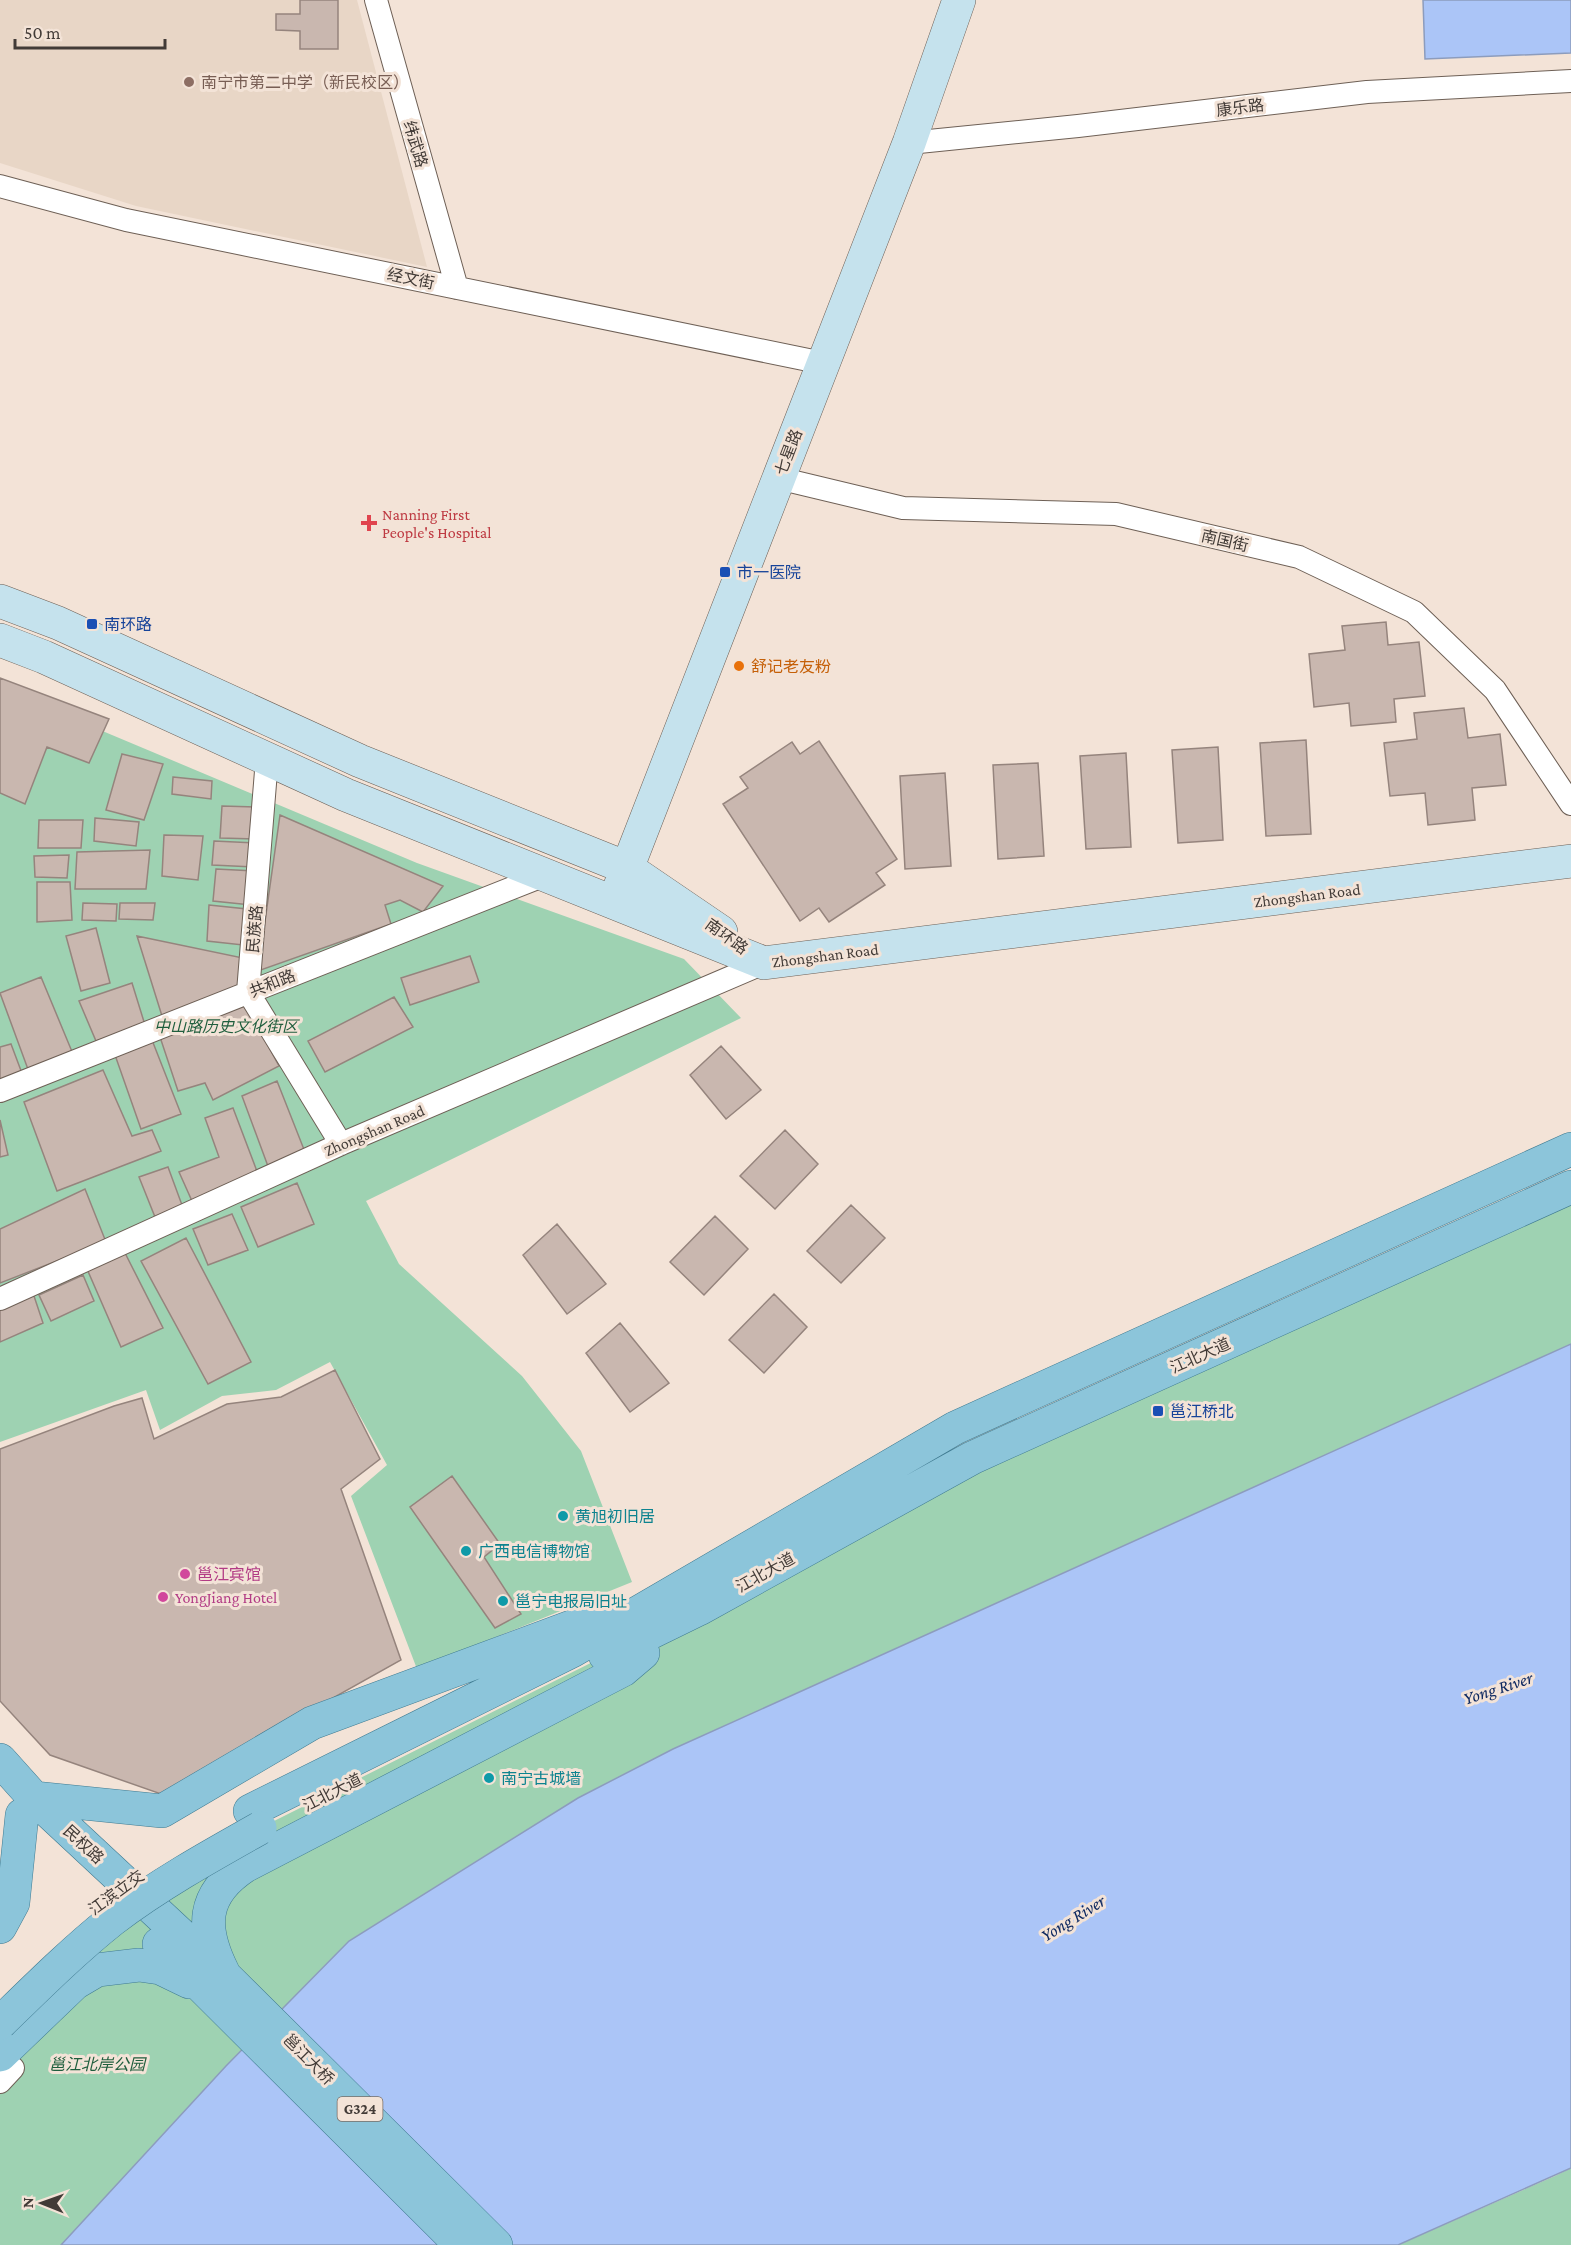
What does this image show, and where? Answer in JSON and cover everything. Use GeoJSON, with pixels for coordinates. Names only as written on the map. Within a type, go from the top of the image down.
{"type":"FeatureCollection","features":[{"type":"Feature","properties":{"kind":"main road","name":"七星路"},"geometry":{"type":"LineString","coordinates":[[614,902],[909,142],[959,0]]}},
{"type":"Feature","properties":{"kind":"main road","name":"南环路"},"geometry":{"type":"LineString","coordinates":[[0,601],[58,623],[360,761],[627,868],[699,915],[764,963]]}},
{"type":"Feature","properties":{"kind":"main road","name":"南环路"},"geometry":{"type":"LineString","coordinates":[[0,640],[44,657],[346,795],[764,963]]}},
{"type":"Feature","properties":{"kind":"main road","name":"Zhongshan Road"},"geometry":{"type":"LineString","coordinates":[[764,963],[1571,861]]}},
{"type":"Feature","properties":{"kind":"main road","name":"江北大道"},"geometry":{"type":"LineString","coordinates":[[690,1598],[955,1428],[1571,1149]]}},
{"type":"Feature","properties":{"kind":"main road","name":"江北大道"},"geometry":{"type":"LineString","coordinates":[[0,2023],[61,1963],[113,1920],[189,1868],[260,1827],[690,1598],[972,1458],[1571,1187]]}},
{"type":"Feature","properties":{"kind":"main road"},"geometry":{"type":"LineString","coordinates":[[0,1927],[13,1903],[19,1803],[162,1811],[312,1723],[690,1598]]}},
{"type":"Feature","properties":{"kind":"main road"},"geometry":{"type":"LineString","coordinates":[[4,2068],[75,1983],[98,1970],[139,1965],[214,1981],[209,1928],[211,1905],[217,1890],[229,1876],[244,1866],[623,1670],[690,1598]]}},
{"type":"Feature","properties":{"kind":"main road","name":"江北大道"},"geometry":{"type":"LineString","coordinates":[[250,1811],[576,1659]]}},
{"type":"Feature","properties":{"kind":"main road","name":"民权路"},"geometry":{"type":"LineString","coordinates":[[0,1760],[19,1803],[214,1981]]}},
{"type":"Feature","properties":{"kind":"main road","name":"江滨立交"},"geometry":{"type":"LineString","coordinates":[[0,1996],[94,1905],[170,1854],[250,1811]]}},
{"type":"Feature","properties":{"kind":"main road","name":"邕江大桥"},"geometry":{"type":"LineString","coordinates":[[214,1981],[460,2245]]}},
{"type":"Feature","properties":{"kind":"main road","name":"邕江大桥"},"geometry":{"type":"LineString","coordinates":[[214,1981],[496,2245]]}},
{"type":"Feature","properties":{"kind":"street","name":"纬武路"},"geometry":{"type":"LineString","coordinates":[[376,0],[457,288]]}},
{"type":"Feature","properties":{"kind":"street","name":"康乐路"},"geometry":{"type":"LineString","coordinates":[[909,142],[1078,126],[1367,92],[1571,81]]}},
{"type":"Feature","properties":{"kind":"street","name":"经文街"},"geometry":{"type":"LineString","coordinates":[[0,186],[126,220],[823,363]]}},
{"type":"Feature","properties":{"kind":"street","name":"南国街"},"geometry":{"type":"LineString","coordinates":[[778,478],[903,508],[1116,514],[1299,557],[1414,612],[1495,690],[1571,804]]}},
{"type":"Feature","properties":{"kind":"street","name":"民族路"},"geometry":{"type":"LineString","coordinates":[[248,992],[267,759]]}},
{"type":"Feature","properties":{"kind":"street","name":"共和路"},"geometry":{"type":"LineString","coordinates":[[0,1091],[545,874]]}},
{"type":"Feature","properties":{"kind":"street","name":"Zhongshan Road"},"geometry":{"type":"LineString","coordinates":[[0,1299],[341,1144],[764,963]]}},
{"type":"Feature","properties":{"kind":"street"},"geometry":{"type":"LineString","coordinates":[[248,992],[341,1144]]}},
{"type":"Feature","properties":{"kind":"shaded area","name":"南宁市第二中学（新民校区）"},"geometry":{"type":"Polygon","coordinates":[[[0,0],[357,0],[427,267],[136,206],[0,163],[0,0]]]}},
{"type":"Feature","properties":{"kind":"green space","name":"中山路历史文化街区"},"geometry":{"type":"Polygon","coordinates":[[[0,688],[417,863],[684,959],[741,1018],[366,1201],[399,1264],[522,1376],[581,1451],[632,1582],[417,1669],[351,1496],[387,1465],[330,1362],[276,1390],[222,1396],[160,1430],[146,1390],[0,1442],[0,688]]]}},
{"type":"Feature","properties":{"kind":"green space","name":"邕江北岸公园"},"geometry":{"type":"Polygon","coordinates":[[[1571,1187],[1571,1344],[673,1749],[578,1798],[349,1941],[226,2066],[61,2245],[0,2245],[0,2023],[260,1828],[699,1609],[972,1458],[1571,1187]]]}},
{"type":"Feature","properties":{"kind":"green space"},"geometry":{"type":"Polygon","coordinates":[[[1571,2168],[1571,2245],[1398,2245],[1555,2176],[1571,2168]]]}},
{"type":"Feature","properties":{"kind":"water"},"geometry":{"type":"Polygon","coordinates":[[[1423,0],[1571,0],[1571,53],[1425,59],[1423,0]]]}},
{"type":"Feature","properties":{"kind":"water","name":"Yong River"},"geometry":{"type":"Polygon","coordinates":[[[1571,1344],[1571,2168],[1398,2245],[61,2245],[226,2066],[349,1941],[578,1798],[673,1749],[1571,1344]]]}},
{"type":"Feature","properties":{"kind":"building"},"geometry":{"type":"Polygon","coordinates":[[[300,0],[338,0],[338,49],[300,49],[300,31],[276,30],[276,14],[300,14],[300,0]]]}},
{"type":"Feature","properties":{"kind":"building"},"geometry":{"type":"Polygon","coordinates":[[[1386,622],[1388,645],[1419,642],[1425,696],[1394,699],[1396,722],[1351,726],[1349,703],[1314,707],[1309,654],[1345,650],[1342,626],[1386,622]]]}},
{"type":"Feature","properties":{"kind":"building"},"geometry":{"type":"Polygon","coordinates":[[[0,678],[109,719],[89,763],[47,747],[25,804],[0,793],[0,678]]]}},
{"type":"Feature","properties":{"kind":"building"},"geometry":{"type":"Polygon","coordinates":[[[1464,708],[1468,738],[1500,734],[1506,785],[1472,788],[1475,820],[1428,825],[1425,793],[1390,796],[1384,743],[1417,739],[1414,713],[1464,708]]]}},
{"type":"Feature","properties":{"kind":"building"},"geometry":{"type":"Polygon","coordinates":[[[1306,740],[1311,834],[1266,836],[1260,743],[1306,740]]]}},
{"type":"Feature","properties":{"kind":"building"},"geometry":{"type":"Polygon","coordinates":[[[819,741],[897,859],[876,873],[885,885],[829,922],[819,908],[800,921],[723,804],[748,788],[740,777],[792,742],[800,754],[819,741]]]}},
{"type":"Feature","properties":{"kind":"building"},"geometry":{"type":"Polygon","coordinates":[[[1218,747],[1223,840],[1178,843],[1172,750],[1218,747]]]}},
{"type":"Feature","properties":{"kind":"building"},"geometry":{"type":"Polygon","coordinates":[[[1126,753],[1131,847],[1086,849],[1080,756],[1126,753]]]}},
{"type":"Feature","properties":{"kind":"building"},"geometry":{"type":"Polygon","coordinates":[[[122,754],[163,764],[144,820],[106,810],[122,754]]]}},
{"type":"Feature","properties":{"kind":"building"},"geometry":{"type":"Polygon","coordinates":[[[1038,763],[1044,856],[998,859],[993,765],[1038,763]]]}},
{"type":"Feature","properties":{"kind":"building"},"geometry":{"type":"Polygon","coordinates":[[[945,773],[951,866],[905,869],[900,776],[945,773]]]}},
{"type":"Feature","properties":{"kind":"building"},"geometry":{"type":"Polygon","coordinates":[[[173,777],[212,781],[211,799],[172,794],[173,777]]]}},
{"type":"Feature","properties":{"kind":"building"},"geometry":{"type":"Polygon","coordinates":[[[222,806],[260,807],[256,839],[220,838],[222,806]]]}},
{"type":"Feature","properties":{"kind":"building"},"geometry":{"type":"Polygon","coordinates":[[[280,815],[443,886],[423,912],[400,900],[385,905],[391,924],[258,971],[280,815]]]}},
{"type":"Feature","properties":{"kind":"building"},"geometry":{"type":"Polygon","coordinates":[[[95,818],[139,822],[136,846],[94,841],[95,818]]]}},
{"type":"Feature","properties":{"kind":"building"},"geometry":{"type":"Polygon","coordinates":[[[39,820],[83,820],[81,848],[38,848],[39,820]]]}},
{"type":"Feature","properties":{"kind":"building"},"geometry":{"type":"Polygon","coordinates":[[[164,835],[203,836],[198,880],[162,876],[164,835]]]}},
{"type":"Feature","properties":{"kind":"building"},"geometry":{"type":"Polygon","coordinates":[[[214,841],[256,843],[254,867],[212,865],[214,841]]]}},
{"type":"Feature","properties":{"kind":"building"},"geometry":{"type":"Polygon","coordinates":[[[150,850],[146,889],[75,889],[77,852],[150,850]]]}},
{"type":"Feature","properties":{"kind":"building"},"geometry":{"type":"Polygon","coordinates":[[[69,855],[67,878],[35,877],[34,856],[69,855]]]}},
{"type":"Feature","properties":{"kind":"building"},"geometry":{"type":"Polygon","coordinates":[[[216,869],[255,871],[251,905],[213,901],[216,869]]]}},
{"type":"Feature","properties":{"kind":"building"},"geometry":{"type":"Polygon","coordinates":[[[37,882],[70,882],[72,920],[37,922],[37,882]]]}},
{"type":"Feature","properties":{"kind":"building"},"geometry":{"type":"Polygon","coordinates":[[[83,903],[117,904],[116,921],[82,920],[83,903]]]}},
{"type":"Feature","properties":{"kind":"building"},"geometry":{"type":"Polygon","coordinates":[[[120,903],[155,903],[153,920],[119,919],[120,903]]]}},
{"type":"Feature","properties":{"kind":"building"},"geometry":{"type":"Polygon","coordinates":[[[209,905],[247,909],[243,945],[207,941],[209,905]]]}},
{"type":"Feature","properties":{"kind":"building"},"geometry":{"type":"Polygon","coordinates":[[[96,928],[110,983],[81,991],[66,936],[96,928]]]}},
{"type":"Feature","properties":{"kind":"building"},"geometry":{"type":"Polygon","coordinates":[[[137,936],[243,958],[240,985],[162,1016],[137,936]]]}},
{"type":"Feature","properties":{"kind":"building"},"geometry":{"type":"Polygon","coordinates":[[[470,956],[479,982],[410,1005],[401,978],[470,956]]]}},
{"type":"Feature","properties":{"kind":"building"},"geometry":{"type":"Polygon","coordinates":[[[41,977],[73,1054],[29,1072],[0,993],[41,977]]]}},
{"type":"Feature","properties":{"kind":"building"},"geometry":{"type":"Polygon","coordinates":[[[132,983],[145,1025],[96,1041],[79,1001],[132,983]]]}},
{"type":"Feature","properties":{"kind":"building"},"geometry":{"type":"Polygon","coordinates":[[[394,997],[413,1027],[325,1072],[308,1041],[394,997]]]}},
{"type":"Feature","properties":{"kind":"building"},"geometry":{"type":"Polygon","coordinates":[[[244,1001],[279,1066],[213,1100],[205,1083],[178,1091],[159,1034],[244,1001]]]}},
{"type":"Feature","properties":{"kind":"building"},"geometry":{"type":"Polygon","coordinates":[[[152,1040],[181,1114],[141,1129],[115,1055],[152,1040]]]}},
{"type":"Feature","properties":{"kind":"building"},"geometry":{"type":"Polygon","coordinates":[[[11,1044],[23,1076],[0,1083],[0,1047],[11,1044]]]}},
{"type":"Feature","properties":{"kind":"building"},"geometry":{"type":"Polygon","coordinates":[[[721,1046],[761,1090],[726,1119],[690,1075],[721,1046]]]}},
{"type":"Feature","properties":{"kind":"building"},"geometry":{"type":"Polygon","coordinates":[[[103,1070],[132,1136],[152,1130],[161,1151],[57,1191],[24,1102],[103,1070]]]}},
{"type":"Feature","properties":{"kind":"building"},"geometry":{"type":"Polygon","coordinates":[[[277,1081],[305,1152],[269,1169],[242,1096],[277,1081]]]}},
{"type":"Feature","properties":{"kind":"building"},"geometry":{"type":"Polygon","coordinates":[[[233,1108],[258,1174],[192,1201],[179,1172],[219,1157],[205,1118],[233,1108]]]}},
{"type":"Feature","properties":{"kind":"building"},"geometry":{"type":"Polygon","coordinates":[[[0,1120],[8,1155],[0,1157],[0,1120]]]}},
{"type":"Feature","properties":{"kind":"building"},"geometry":{"type":"Polygon","coordinates":[[[785,1130],[818,1164],[775,1209],[740,1176],[785,1130]]]}},
{"type":"Feature","properties":{"kind":"building"},"geometry":{"type":"Polygon","coordinates":[[[168,1167],[182,1205],[155,1217],[139,1177],[168,1167]]]}},
{"type":"Feature","properties":{"kind":"building"},"geometry":{"type":"Polygon","coordinates":[[[297,1183],[314,1224],[258,1247],[241,1207],[297,1183]]]}},
{"type":"Feature","properties":{"kind":"building"},"geometry":{"type":"Polygon","coordinates":[[[85,1189],[106,1242],[0,1283],[0,1229],[85,1189]]]}},
{"type":"Feature","properties":{"kind":"building"},"geometry":{"type":"Polygon","coordinates":[[[851,1205],[885,1238],[841,1283],[807,1251],[851,1205]]]}},
{"type":"Feature","properties":{"kind":"building"},"geometry":{"type":"Polygon","coordinates":[[[232,1214],[248,1250],[208,1265],[193,1229],[232,1214]]]}},
{"type":"Feature","properties":{"kind":"building"},"geometry":{"type":"Polygon","coordinates":[[[715,1216],[748,1249],[704,1295],[670,1262],[715,1216]]]}},
{"type":"Feature","properties":{"kind":"building"},"geometry":{"type":"Polygon","coordinates":[[[557,1224],[606,1284],[567,1314],[523,1255],[557,1224]]]}},
{"type":"Feature","properties":{"kind":"building"},"geometry":{"type":"Polygon","coordinates":[[[186,1238],[251,1362],[208,1384],[141,1261],[186,1238]]]}},
{"type":"Feature","properties":{"kind":"building"},"geometry":{"type":"Polygon","coordinates":[[[124,1251],[163,1328],[121,1347],[87,1269],[124,1251]]]}},
{"type":"Feature","properties":{"kind":"building"},"geometry":{"type":"Polygon","coordinates":[[[83,1275],[94,1301],[51,1321],[39,1295],[83,1275]]]}},
{"type":"Feature","properties":{"kind":"building"},"geometry":{"type":"Polygon","coordinates":[[[33,1293],[43,1323],[0,1342],[0,1308],[33,1293]]]}},
{"type":"Feature","properties":{"kind":"building"},"geometry":{"type":"Polygon","coordinates":[[[774,1294],[807,1327],[764,1373],[729,1340],[774,1294]]]}},
{"type":"Feature","properties":{"kind":"building"},"geometry":{"type":"Polygon","coordinates":[[[620,1323],[669,1383],[630,1412],[586,1353],[620,1323]]]}},
{"type":"Feature","properties":{"kind":"building","name":"邕江宾馆"},"geometry":{"type":"Polygon","coordinates":[[[335,1370],[380,1459],[341,1489],[401,1660],[161,1794],[50,1755],[0,1701],[0,1449],[114,1406],[142,1398],[154,1439],[227,1404],[281,1397],[335,1370]]]}},
{"type":"Feature","properties":{"kind":"building","name":"广西电信博物馆"},"geometry":{"type":"Polygon","coordinates":[[[452,1476],[500,1544],[484,1557],[521,1614],[495,1628],[410,1507],[452,1476]]]}},
{"type":"Feature","properties":{"kind":"place","name":"南宁市第二中学（新民校区）"},"geometry":{"type":"Point","coordinates":[189,82]}},
{"type":"Feature","properties":{"kind":"place","name":"Nanning First People's Hospital"},"geometry":{"type":"Point","coordinates":[369,523]}},
{"type":"Feature","properties":{"kind":"place","name":"市一医院"},"geometry":{"type":"Point","coordinates":[725,572]}},
{"type":"Feature","properties":{"kind":"place","name":"南环路"},"geometry":{"type":"Point","coordinates":[92,624]}},
{"type":"Feature","properties":{"kind":"place","name":"舒记老友粉"},"geometry":{"type":"Point","coordinates":[739,666]}},
{"type":"Feature","properties":{"kind":"place","name":"邕江桥北"},"geometry":{"type":"Point","coordinates":[1158,1411]}},
{"type":"Feature","properties":{"kind":"place","name":"黄旭初旧居"},"geometry":{"type":"Point","coordinates":[563,1516]}},
{"type":"Feature","properties":{"kind":"place","name":"广西电信博物馆"},"geometry":{"type":"Point","coordinates":[466,1551]}},
{"type":"Feature","properties":{"kind":"place","name":"邕江宾馆"},"geometry":{"type":"Point","coordinates":[185,1574]}},
{"type":"Feature","properties":{"kind":"place","name":"YongJiang Hotel"},"geometry":{"type":"Point","coordinates":[163,1597]}},
{"type":"Feature","properties":{"kind":"place","name":"邕宁电报局旧址"},"geometry":{"type":"Point","coordinates":[503,1601]}},
{"type":"Feature","properties":{"kind":"place","name":"南宁古城墙"},"geometry":{"type":"Point","coordinates":[489,1778]}}]}
